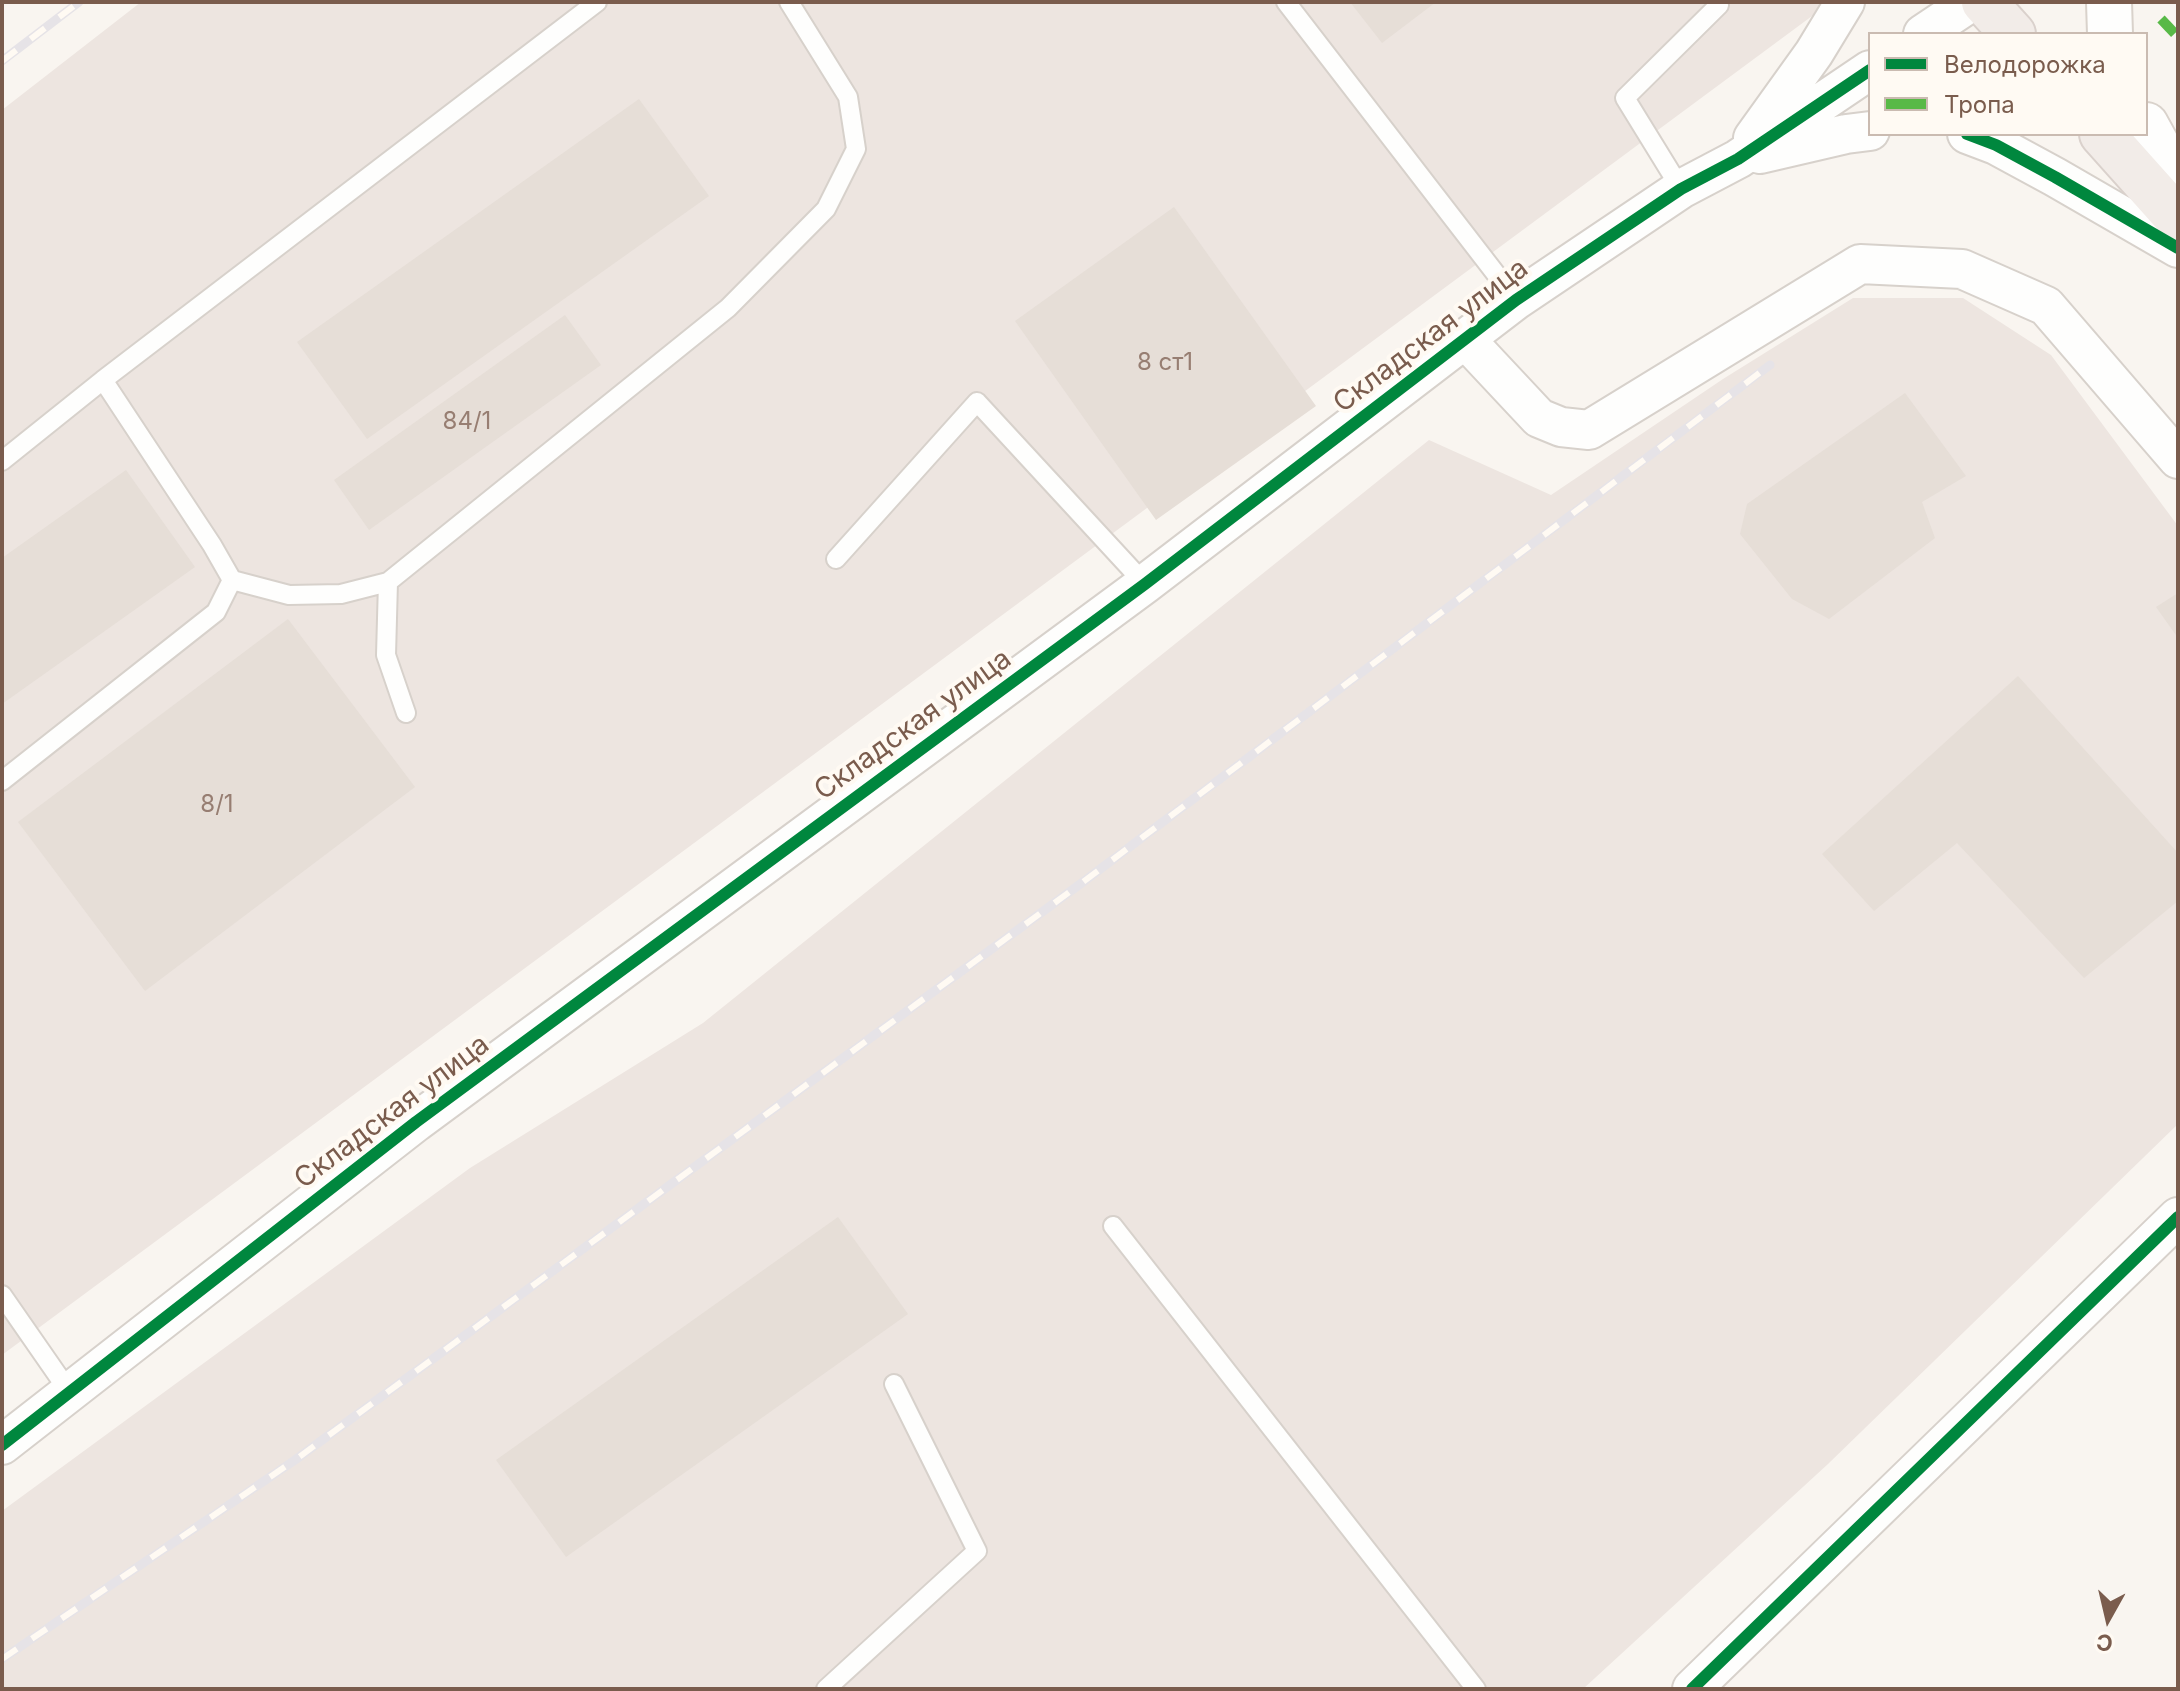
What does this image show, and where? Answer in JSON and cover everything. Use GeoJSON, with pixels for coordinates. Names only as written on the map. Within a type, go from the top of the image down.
{"type":"FeatureCollection","features":[{"type":"Feature","properties":{"kind":"highway"},"geometry":{"type":"LineString","coordinates":[[1984,2],[2011,32]]}},
{"type":"Feature","properties":{"kind":"highway"},"geometry":{"type":"LineString","coordinates":[[2104,136],[2178,219]]}},
{"type":"Feature","properties":{"kind":"main road"},"geometry":{"type":"LineString","coordinates":[[2109,2],[2110,32]]}},
{"type":"Feature","properties":{"kind":"main road"},"geometry":{"type":"LineString","coordinates":[[2148,129],[2178,183]]}},
{"type":"Feature","properties":{"kind":"street"},"geometry":{"type":"LineString","coordinates":[[1738,159],[1814,53],[1845,2]]}},
{"type":"Feature","properties":{"kind":"street"},"geometry":{"type":"LineString","coordinates":[[1926,32],[1971,2]]}},
{"type":"Feature","properties":{"kind":"street","name":"Складская улица"},"geometry":{"type":"LineString","coordinates":[[2,1445],[416,1122],[1145,584],[1516,300],[1681,189],[1738,159],[1868,71]]}},
{"type":"Feature","properties":{"kind":"street"},"geometry":{"type":"LineString","coordinates":[[1738,159],[1868,131]]}},
{"type":"Feature","properties":{"kind":"street"},"geometry":{"type":"LineString","coordinates":[[1972,136],[1996,145],[2055,177],[2178,248]]}},
{"type":"Feature","properties":{"kind":"street"},"geometry":{"type":"LineString","coordinates":[[1465,339],[1539,418],[1561,427],[1589,430],[1860,264],[1962,269],[2046,306],[2178,459]]}},
{"type":"Feature","properties":{"kind":"street"},"geometry":{"type":"LineString","coordinates":[[1692,1689],[2178,1217]]}},
{"type":"Feature","properties":{"kind":"lane"},"geometry":{"type":"LineString","coordinates":[[6,450],[103,380],[597,2]]}},
{"type":"Feature","properties":{"kind":"lane"},"geometry":{"type":"LineString","coordinates":[[103,380],[232,580],[289,595],[341,594],[388,582],[728,308],[826,209],[856,149],[848,97],[789,2]]}},
{"type":"Feature","properties":{"kind":"lane"},"geometry":{"type":"LineString","coordinates":[[1286,2],[1516,300]]}},
{"type":"Feature","properties":{"kind":"lane"},"geometry":{"type":"LineString","coordinates":[[1681,189],[1625,98],[1719,5],[1717,2]]}},
{"type":"Feature","properties":{"kind":"lane"},"geometry":{"type":"LineString","coordinates":[[836,559],[977,402],[1145,584]]}},
{"type":"Feature","properties":{"kind":"lane"},"geometry":{"type":"LineString","coordinates":[[2,781],[216,612],[232,580]]}},
{"type":"Feature","properties":{"kind":"lane"},"geometry":{"type":"LineString","coordinates":[[388,582],[386,655],[406,713]]}},
{"type":"Feature","properties":{"kind":"lane"},"geometry":{"type":"LineString","coordinates":[[1113,1226],[1476,1689]]}},
{"type":"Feature","properties":{"kind":"lane"},"geometry":{"type":"LineString","coordinates":[[2,1295],[70,1393]]}},
{"type":"Feature","properties":{"kind":"lane"},"geometry":{"type":"LineString","coordinates":[[826,1689],[977,1551],[894,1384]]}},
{"type":"Feature","properties":{"kind":"shaded area"},"geometry":{"type":"Polygon","coordinates":[[[141,2],[1831,2],[2,1355],[2,110],[141,2]]]}},
{"type":"Feature","properties":{"kind":"shaded area"},"geometry":{"type":"Polygon","coordinates":[[[1853,298],[1963,298],[2051,355],[2178,526],[2178,1124],[1828,1464],[1583,1689],[2,1689],[2,1511],[470,1168],[703,1023],[1429,440],[1551,495],[1723,379],[1853,298]]]}},
{"type":"Feature","properties":{"kind":"building"},"geometry":{"type":"Polygon","coordinates":[[[1350,2],[1436,2],[1382,43],[1350,2]]]}},
{"type":"Feature","properties":{"kind":"building"},"geometry":{"type":"Polygon","coordinates":[[[639,99],[709,196],[367,439],[297,342],[639,99]]]}},
{"type":"Feature","properties":{"kind":"building"},"geometry":{"type":"Polygon","coordinates":[[[1174,207],[1316,406],[1156,520],[1015,321],[1174,207]]]}},
{"type":"Feature","properties":{"kind":"building"},"geometry":{"type":"Polygon","coordinates":[[[565,315],[601,365],[369,530],[334,480],[565,315]]]}},
{"type":"Feature","properties":{"kind":"building"},"geometry":{"type":"Polygon","coordinates":[[[1905,393],[1966,476],[1922,502],[1935,538],[1829,619],[1792,599],[1740,534],[1747,504],[1905,393]]]}},
{"type":"Feature","properties":{"kind":"building"},"geometry":{"type":"Polygon","coordinates":[[[126,470],[195,567],[2,704],[2,558],[126,470]]]}},
{"type":"Feature","properties":{"kind":"building"},"geometry":{"type":"Polygon","coordinates":[[[2178,593],[2178,638],[2156,607],[2178,593]]]}},
{"type":"Feature","properties":{"kind":"building"},"geometry":{"type":"Polygon","coordinates":[[[288,619],[415,787],[145,991],[18,822],[288,619]]]}},
{"type":"Feature","properties":{"kind":"building"},"geometry":{"type":"Polygon","coordinates":[[[2018,676],[2178,853],[2178,901],[2084,978],[1957,843],[1874,911],[1822,854],[2018,676]]]}},
{"type":"Feature","properties":{"kind":"building"},"geometry":{"type":"Polygon","coordinates":[[[838,1217],[908,1314],[566,1557],[496,1460],[838,1217]]]}},
{"type":"Feature","properties":{"kind":"railway"},"geometry":{"type":"LineString","coordinates":[[2,61],[79,2]]}},
{"type":"Feature","properties":{"kind":"railway"},"geometry":{"type":"LineString","coordinates":[[2,1659],[295,1460],[1083,882],[1770,365]]}},
{"type":"Feature","properties":{"kind":"marked path"},"geometry":{"type":"LineString","coordinates":[[2161,19],[2178,37]]}},
{"type":"Feature","properties":{"kind":"cycle path"},"geometry":{"type":"LineString","coordinates":[[2,1445],[416,1122],[1145,584],[1516,300],[1681,189],[1738,159],[1868,71]]}},
{"type":"Feature","properties":{"kind":"cycle path"},"geometry":{"type":"LineString","coordinates":[[1972,136],[1996,145],[2055,177],[2178,248]]}},
{"type":"Feature","properties":{"kind":"cycle path"},"geometry":{"type":"LineString","coordinates":[[1692,1689],[2178,1217]]}}]}
